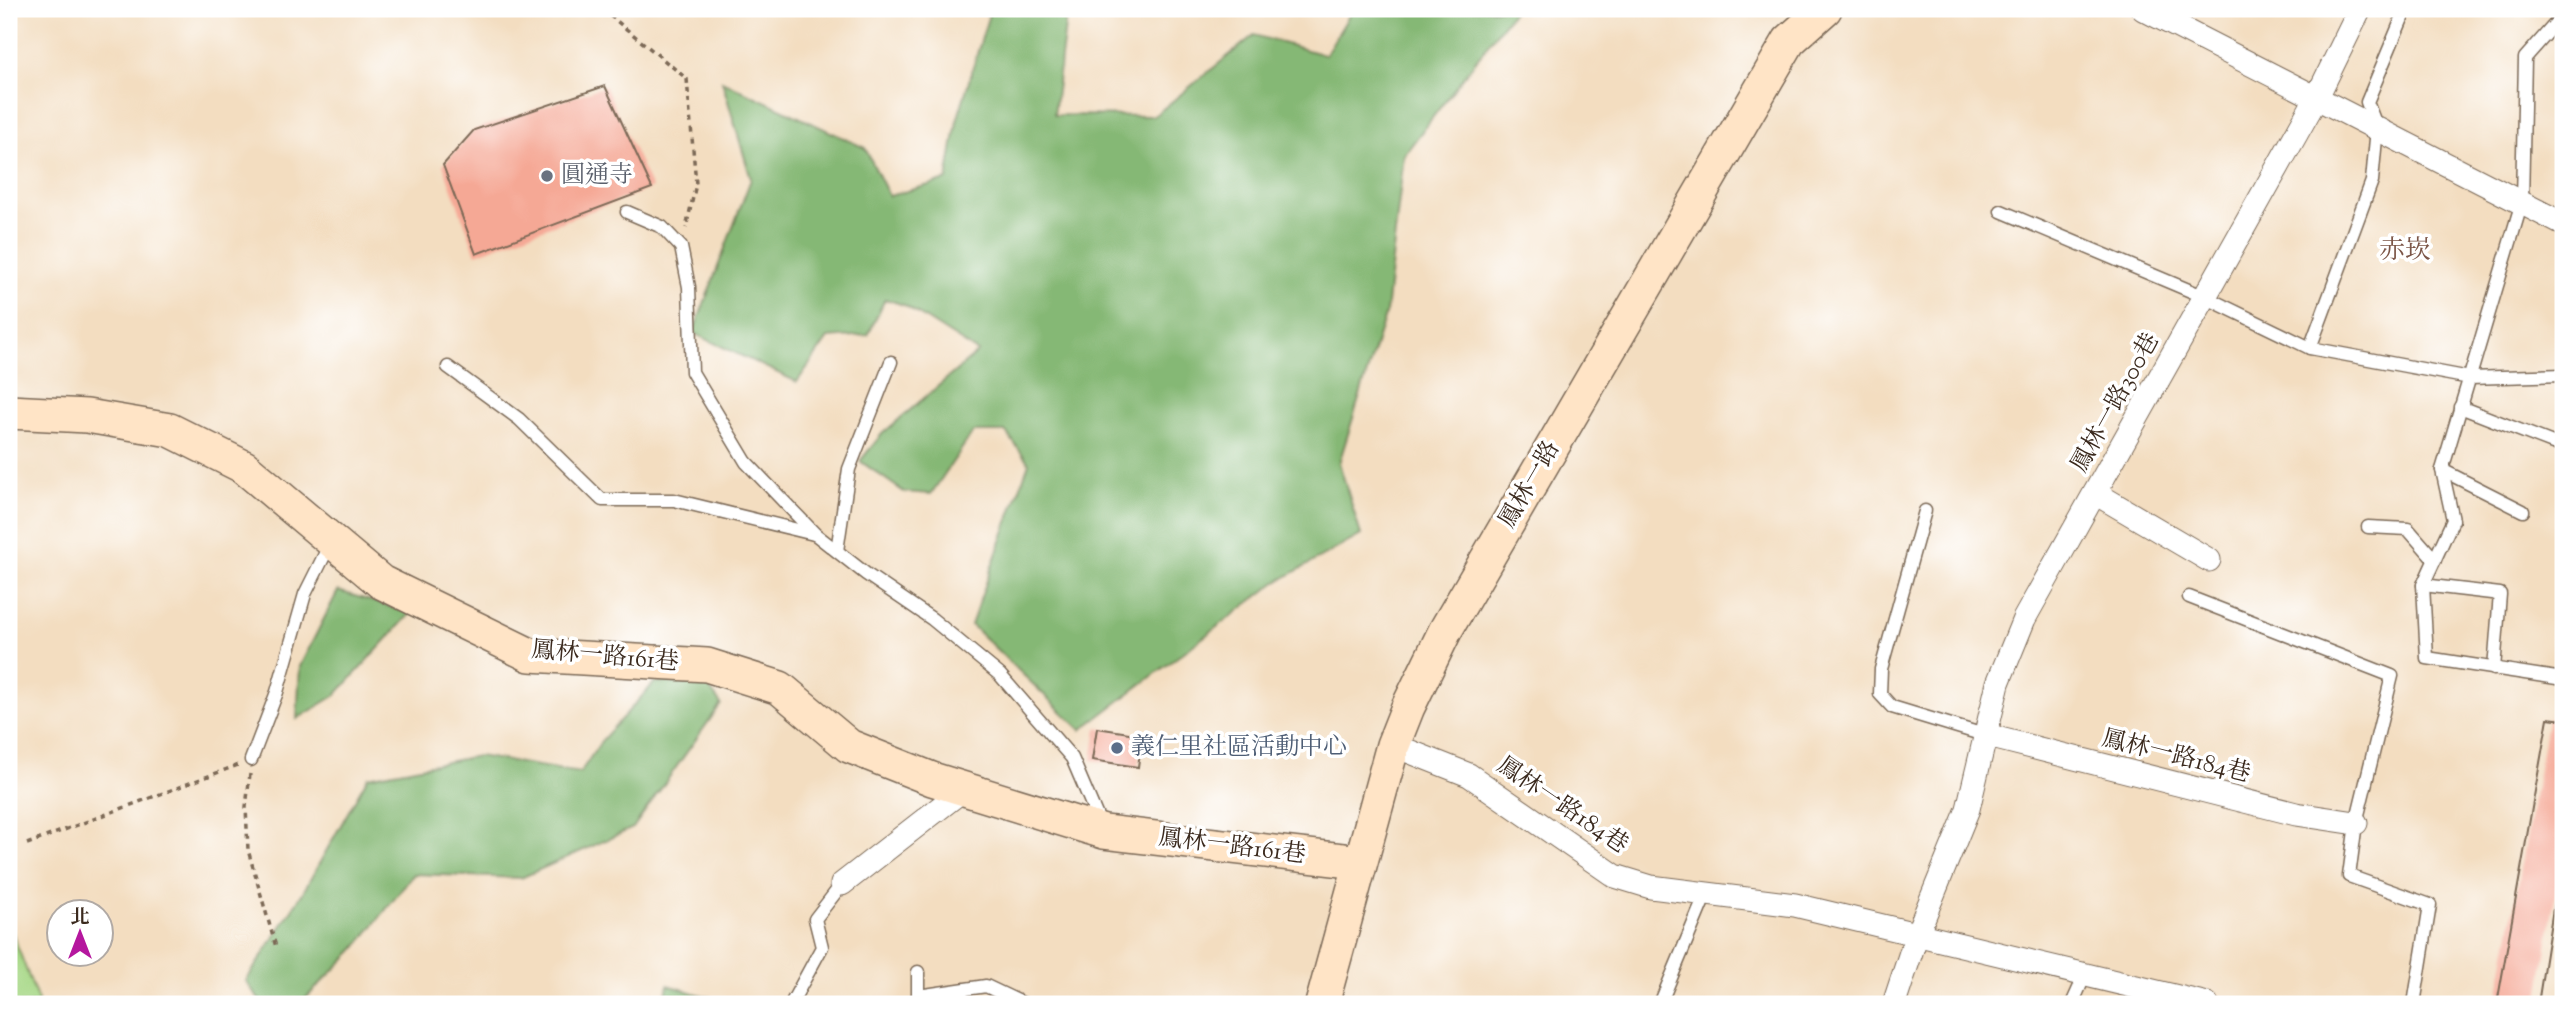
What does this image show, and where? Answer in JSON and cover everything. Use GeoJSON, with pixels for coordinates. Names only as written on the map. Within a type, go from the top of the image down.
{"type":"FeatureCollection","features":[{"type":"Feature","properties":{"kind":"street","name":"鳳林一路"},"geometry":{"type":"LineString","coordinates":[[1323,1004],[1392,745],[1445,631],[1789,41],[1825,9]]}},
{"type":"Feature","properties":{"kind":"street"},"geometry":{"type":"LineString","coordinates":[[2143,9],[2563,223]]}},
{"type":"Feature","properties":{"kind":"street","name":"鳳林一路300巷"},"geometry":{"type":"LineString","coordinates":[[2209,560],[2095,493],[2317,97],[2361,9]]}},
{"type":"Feature","properties":{"kind":"street","name":"鳳林一路161巷"},"geometry":{"type":"LineString","coordinates":[[9,412],[87,416],[170,430],[244,467],[381,582],[530,655],[707,665],[780,688],[849,746],[964,789],[1104,832],[1360,862]]}},
{"type":"Feature","properties":{"kind":"street"},"geometry":{"type":"LineString","coordinates":[[1894,1004],[1917,934],[1968,808],[1998,683],[2024,619],[2095,493]]}},
{"type":"Feature","properties":{"kind":"street","name":"鳳林一路184巷"},"geometry":{"type":"LineString","coordinates":[[1984,735],[2296,814],[2356,823]]}},
{"type":"Feature","properties":{"kind":"street","name":"鳳林一路184巷"},"geometry":{"type":"LineString","coordinates":[[1392,745],[1468,775],[1615,876],[1651,887],[1795,905],[2207,1004]]}},
{"type":"Feature","properties":{"kind":"street"},"geometry":{"type":"LineString","coordinates":[[842,884],[964,789]]}},
{"type":"Feature","properties":{"kind":"lane"},"geometry":{"type":"LineString","coordinates":[[2310,348],[2372,181],[2377,128],[2367,102],[2406,9]]}},
{"type":"Feature","properties":{"kind":"lane"},"geometry":{"type":"LineString","coordinates":[[2563,15],[2525,58],[2522,202],[2442,471],[2453,520],[2423,585],[2427,658],[2563,679]]}},
{"type":"Feature","properties":{"kind":"lane"},"geometry":{"type":"LineString","coordinates":[[2001,211],[2205,298],[2310,348],[2470,378],[2563,375]]}},
{"type":"Feature","properties":{"kind":"lane"},"geometry":{"type":"LineString","coordinates":[[627,212],[662,227],[681,247],[689,287],[692,372],[746,462],[815,534],[932,619],[1000,675],[1072,758],[1104,832]]}},
{"type":"Feature","properties":{"kind":"lane"},"geometry":{"type":"LineString","coordinates":[[837,551],[849,469],[891,362]]}},
{"type":"Feature","properties":{"kind":"lane"},"geometry":{"type":"LineString","coordinates":[[448,367],[519,419],[601,500],[674,500],[815,534]]}},
{"type":"Feature","properties":{"kind":"lane"},"geometry":{"type":"LineString","coordinates":[[2460,407],[2563,447]]}},
{"type":"Feature","properties":{"kind":"lane"},"geometry":{"type":"LineString","coordinates":[[2442,471],[2523,511]]}},
{"type":"Feature","properties":{"kind":"lane","name":"鳳林一路184巷"},"geometry":{"type":"LineString","coordinates":[[1925,511],[1881,669],[1880,694],[1892,707],[1984,735]]}},
{"type":"Feature","properties":{"kind":"lane"},"geometry":{"type":"LineString","coordinates":[[2368,527],[2408,529],[2435,560]]}},
{"type":"Feature","properties":{"kind":"lane"},"geometry":{"type":"LineString","coordinates":[[251,760],[277,692],[305,594],[331,541]]}},
{"type":"Feature","properties":{"kind":"lane"},"geometry":{"type":"LineString","coordinates":[[2423,585],[2500,594],[2494,669]]}},
{"type":"Feature","properties":{"kind":"lane"},"geometry":{"type":"LineString","coordinates":[[2189,597],[2392,676],[2356,823],[2350,876],[2430,905],[2414,1004]]}},
{"type":"Feature","properties":{"kind":"lane"},"geometry":{"type":"LineString","coordinates":[[791,1004],[822,947],[815,919],[842,884]]}},
{"type":"Feature","properties":{"kind":"lane"},"geometry":{"type":"LineString","coordinates":[[1660,1004],[1706,894]]}},
{"type":"Feature","properties":{"kind":"lane"},"geometry":{"type":"LineString","coordinates":[[918,972],[918,1000],[986,986],[1024,1004]]}},
{"type":"Feature","properties":{"kind":"lane"},"geometry":{"type":"LineString","coordinates":[[2072,1004],[2084,975]]}},
{"type":"Feature","properties":{"kind":"path"},"geometry":{"type":"LineString","coordinates":[[602,9],[687,79],[696,184],[681,247]]}},
{"type":"Feature","properties":{"kind":"path"},"geometry":{"type":"LineString","coordinates":[[27,844],[251,760],[246,807],[248,850],[276,947]]}},
{"type":"Feature","properties":{"kind":"green space"},"geometry":{"type":"Polygon","coordinates":[[[964,9],[1067,9],[1054,115],[1154,116],[1254,35],[1325,55],[1353,9],[1515,9],[1404,155],[1386,312],[1339,463],[1361,535],[1275,583],[1081,730],[971,625],[1029,463],[1006,432],[973,432],[931,494],[904,492],[860,461],[882,434],[978,352],[904,305],[885,299],[868,335],[828,338],[797,382],[693,333],[751,179],[722,81],[865,148],[889,196],[947,180],[957,121],[989,14],[964,9]]]}},
{"type":"Feature","properties":{"kind":"green space"},"geometry":{"type":"Polygon","coordinates":[[[338,591],[411,613],[336,695],[297,719],[300,666],[338,591]]]}},
{"type":"Feature","properties":{"kind":"green space"},"geometry":{"type":"Polygon","coordinates":[[[655,682],[707,685],[721,704],[633,828],[521,878],[414,874],[354,950],[300,1004],[262,1004],[246,981],[302,894],[368,777],[478,756],[580,773],[602,740],[655,682]]]}},
{"type":"Feature","properties":{"kind":"green space"},"geometry":{"type":"Polygon","coordinates":[[[9,924],[38,1001],[37,1004],[9,1004],[9,924]]]}},
{"type":"Feature","properties":{"kind":"green space"},"geometry":{"type":"Polygon","coordinates":[[[668,985],[731,1004],[664,1004],[668,985]]]}},
{"type":"Feature","properties":{"kind":"building","name":"圓通寺"},"geometry":{"type":"Polygon","coordinates":[[[605,86],[652,188],[476,254],[443,165],[474,130],[605,86]]]}},
{"type":"Feature","properties":{"kind":"building"},"geometry":{"type":"Polygon","coordinates":[[[2548,718],[2563,720],[2563,845],[2538,1004],[2497,1004],[2548,718]]]}},
{"type":"Feature","properties":{"kind":"building","name":"義仁里社區活動中心"},"geometry":{"type":"Polygon","coordinates":[[[1097,728],[1142,735],[1138,767],[1092,760],[1097,728]]]}},
{"type":"Feature","properties":{"kind":"place","name":"圓通寺"},"geometry":{"type":"Point","coordinates":[547,176]}},
{"type":"Feature","properties":{"kind":"place","name":"義仁里社區活動中心"},"geometry":{"type":"Point","coordinates":[1117,748]}},
{"type":"Feature","properties":{"kind":"district","name":"赤崁"},"geometry":{"type":"Point","coordinates":[2405,251]}}]}
